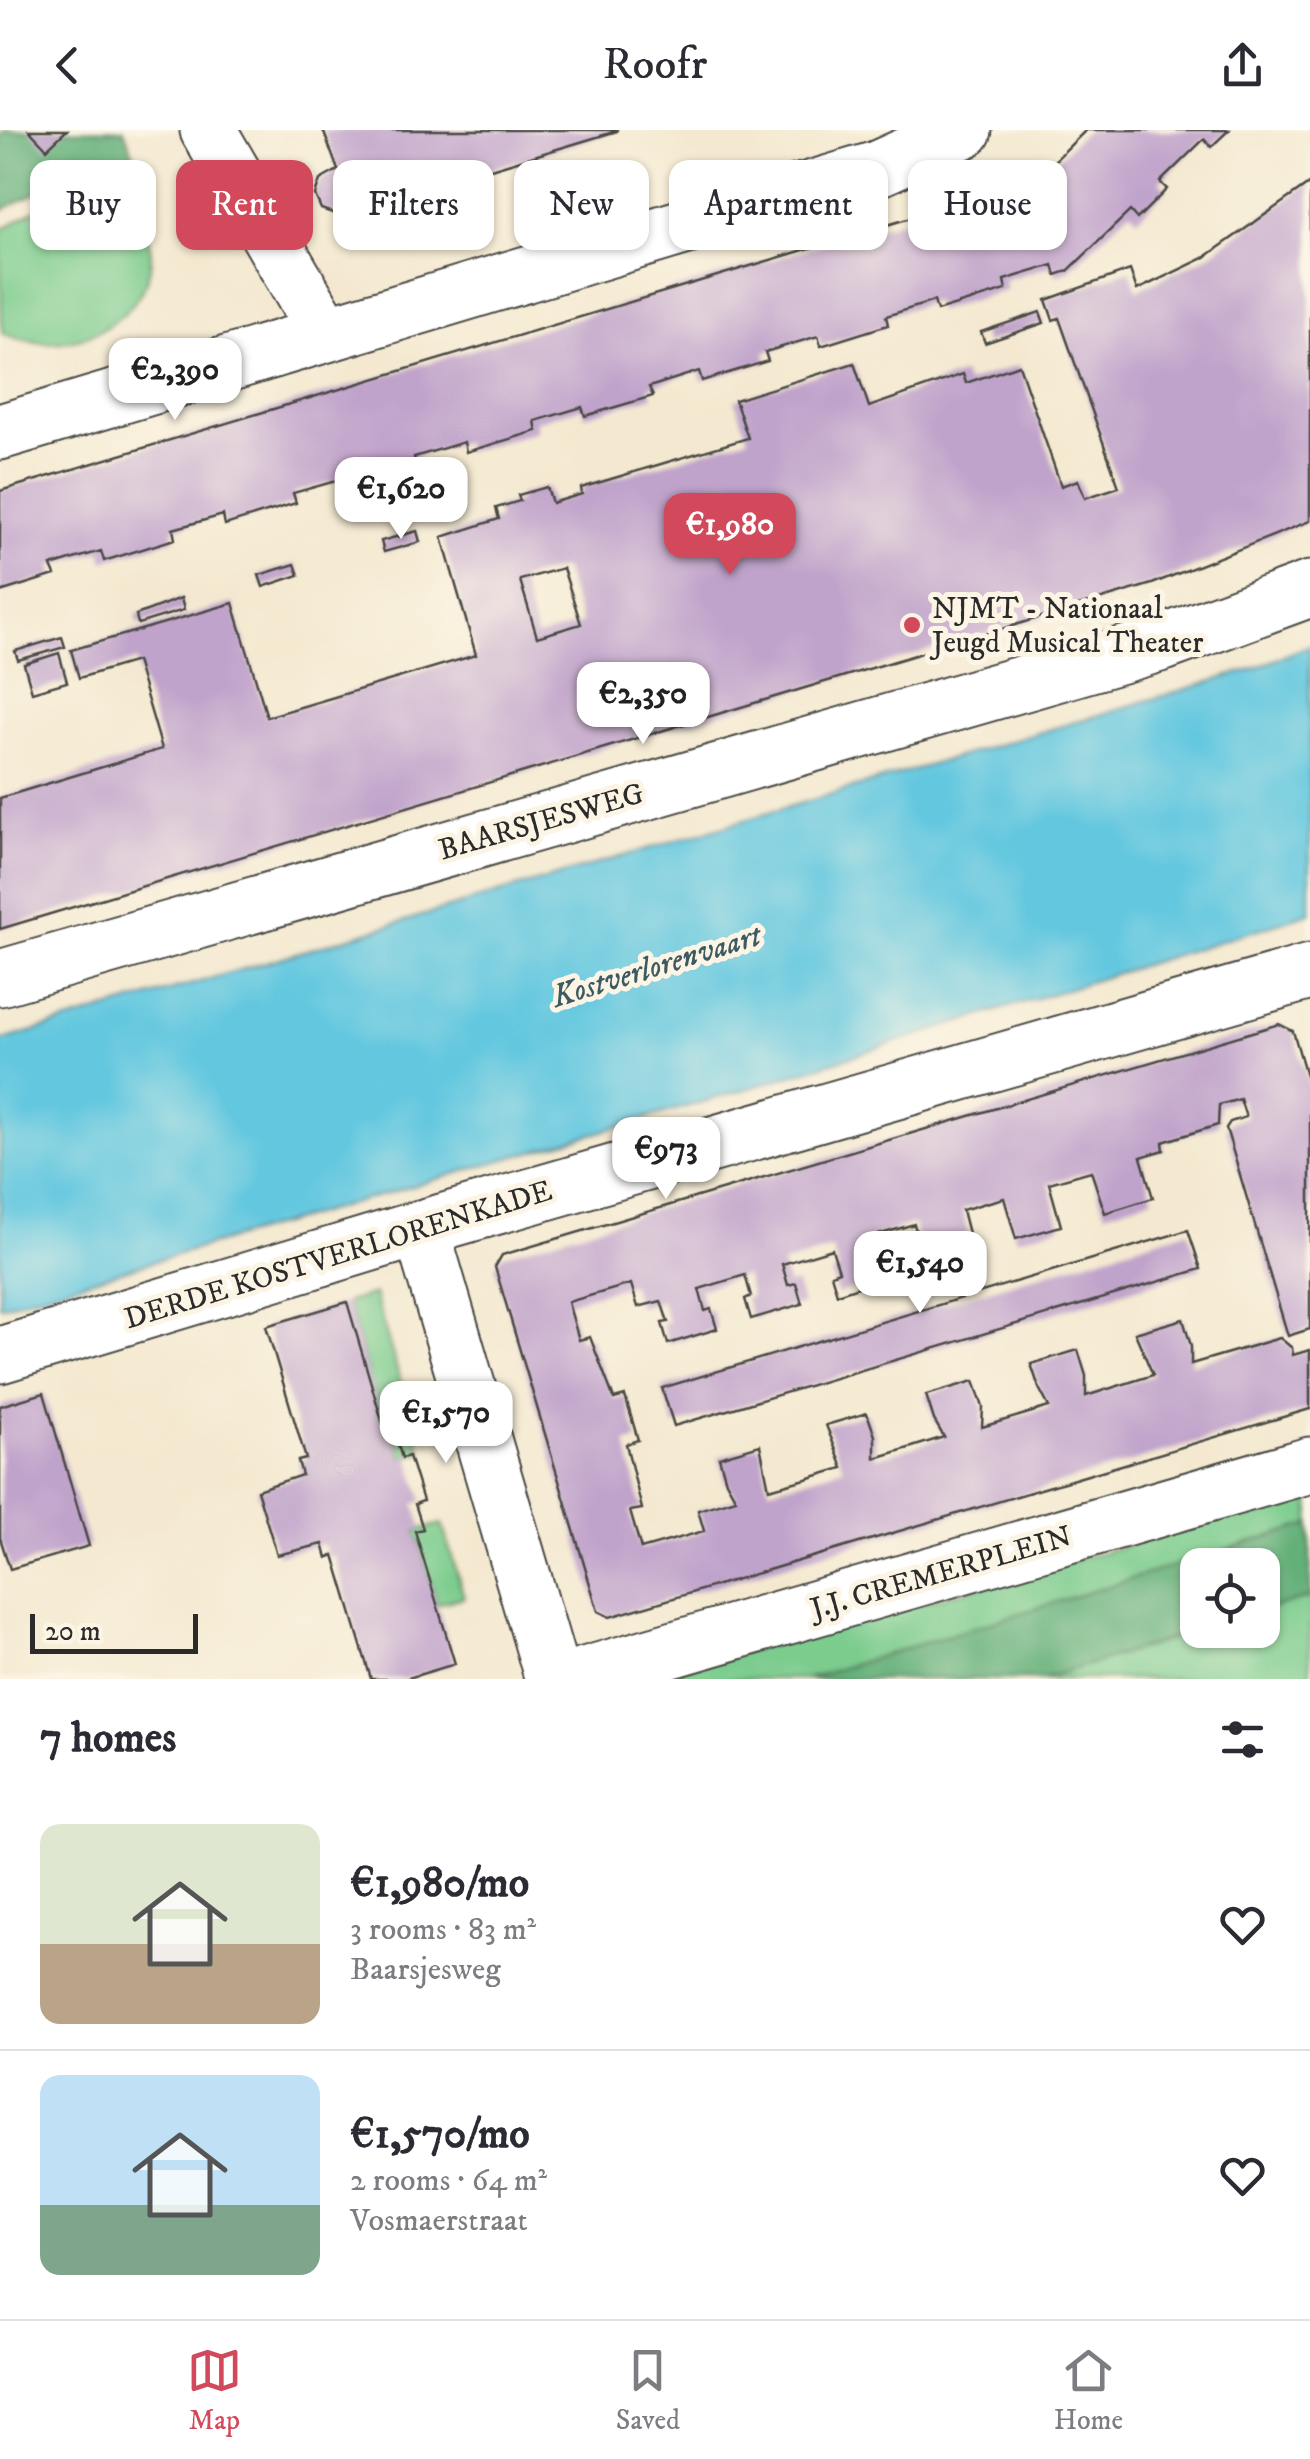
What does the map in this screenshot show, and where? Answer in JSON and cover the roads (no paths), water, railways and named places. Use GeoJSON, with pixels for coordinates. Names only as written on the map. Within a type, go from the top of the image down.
{"type":"FeatureCollection","features":[{"type":"Feature","properties":{"kind":"street"},"geometry":{"type":"LineString","coordinates":[[208,130],[325,332]]}},
{"type":"Feature","properties":{"kind":"street"},"geometry":{"type":"LineString","coordinates":[[0,432],[877,169],[964,130]]}},
{"type":"Feature","properties":{"kind":"street","name":"BAARSJESWEG"},"geometry":{"type":"LineString","coordinates":[[0,978],[1163,642],[1310,590]]}},
{"type":"Feature","properties":{"kind":"street","name":"DERDE KOSTVERLORENKADE"},"geometry":{"type":"LineString","coordinates":[[0,1355],[421,1228],[1310,972]]}},
{"type":"Feature","properties":{"kind":"street"},"geometry":{"type":"LineString","coordinates":[[421,1228],[552,1679]]}},
{"type":"Feature","properties":{"kind":"street","name":"J.J. CREMERPLEIN"},"geometry":{"type":"LineString","coordinates":[[571,1679],[1310,1465]]}},
{"type":"Feature","properties":{"kind":"water","name":"Kostverlorenvaart"},"geometry":{"type":"Polygon","coordinates":[[[1310,645],[1310,913],[737,1092],[0,1306],[0,1041],[1250,670],[1310,645]]]}},
{"type":"Feature","properties":{"kind":"place","name":"NJMT - Nationaal Jeugd Musical Theater"},"geometry":{"type":"Point","coordinates":[912,625]}}]}
